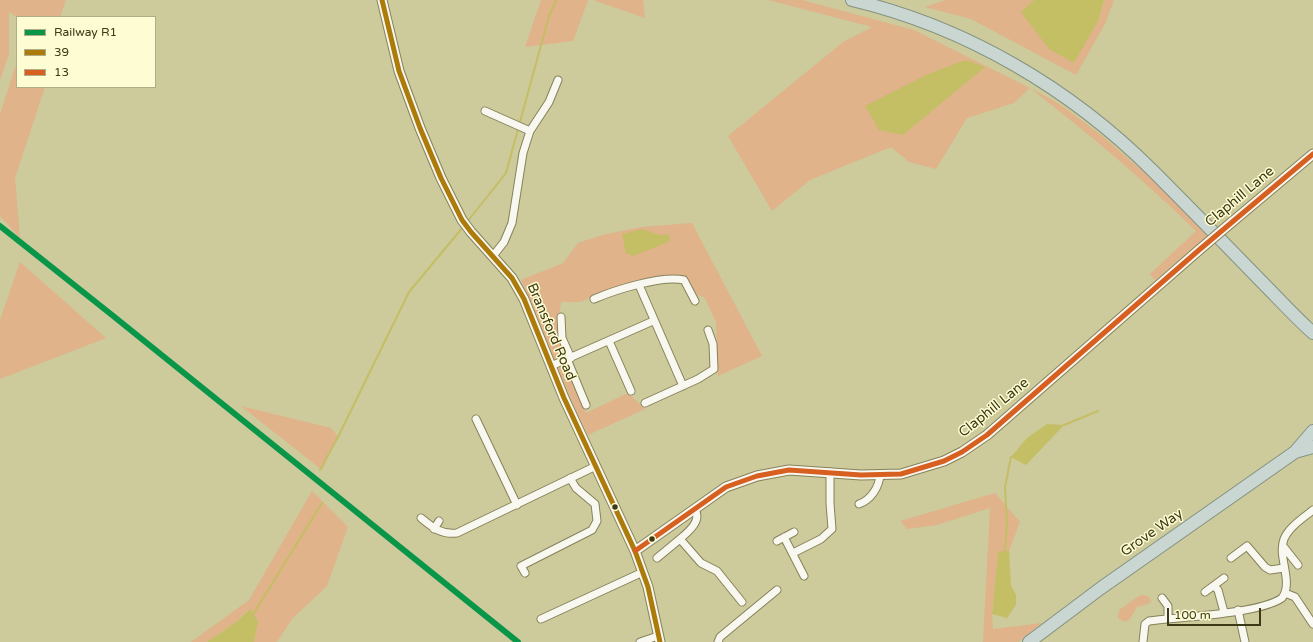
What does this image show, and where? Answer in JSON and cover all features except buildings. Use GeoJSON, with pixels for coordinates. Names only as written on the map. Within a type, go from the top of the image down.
{"type":"FeatureCollection","features":[{"type":"Feature","properties":{"kind":"highway"},"geometry":{"type":"LineString","coordinates":[[852,0],[911,18],[974,43],[1000,56],[1065,97],[1111,132],[1152,170],[1309,329],[1313,339]]}},
{"type":"Feature","properties":{"kind":"highway","name":"Grove Way"},"geometry":{"type":"LineString","coordinates":[[1029,642],[1101,588],[1295,452],[1313,430]]}},
{"type":"Feature","properties":{"kind":"highway","name":"Grove Way"},"geometry":{"type":"LineString","coordinates":[[1295,452],[1313,447]]}},
{"type":"Feature","properties":{"kind":"street","name":"Bransford Road"},"geometry":{"type":"LineString","coordinates":[[382,0],[400,71],[420,128],[435,164],[462,220],[493,256],[518,288],[524,299],[564,398],[644,572],[659,639]]}},
{"type":"Feature","properties":{"kind":"street"},"geometry":{"type":"LineString","coordinates":[[493,256],[504,242],[512,223],[523,153],[530,131],[549,102],[558,80]]}},
{"type":"Feature","properties":{"kind":"street"},"geometry":{"type":"LineString","coordinates":[[484,111],[530,131]]}},
{"type":"Feature","properties":{"kind":"street","name":"Claphill Lane"},"geometry":{"type":"LineString","coordinates":[[635,551],[726,487],[757,476],[789,470],[880,475],[901,474],[944,461],[962,452],[987,434],[1199,250],[1313,154]]}},
{"type":"Feature","properties":{"kind":"street"},"geometry":{"type":"LineString","coordinates":[[594,299],[607,293],[654,280],[674,279],[684,280],[695,301]]}},
{"type":"Feature","properties":{"kind":"street"},"geometry":{"type":"LineString","coordinates":[[639,285],[653,321],[683,386]]}},
{"type":"Feature","properties":{"kind":"street"},"geometry":{"type":"LineString","coordinates":[[561,317],[562,338],[586,404]]}},
{"type":"Feature","properties":{"kind":"street"},"geometry":{"type":"LineString","coordinates":[[551,366],[653,321]]}},
{"type":"Feature","properties":{"kind":"street"},"geometry":{"type":"LineString","coordinates":[[645,403],[698,379],[714,369],[713,344],[708,330]]}},
{"type":"Feature","properties":{"kind":"street"},"geometry":{"type":"LineString","coordinates":[[609,341],[631,390]]}},
{"type":"Feature","properties":{"kind":"street"},"geometry":{"type":"LineString","coordinates":[[476,419],[516,505]]}},
{"type":"Feature","properties":{"kind":"street"},"geometry":{"type":"LineString","coordinates":[[421,518],[434,528],[446,534],[458,533],[596,466]]}},
{"type":"Feature","properties":{"kind":"street"},"geometry":{"type":"LineString","coordinates":[[793,554],[827,535],[832,528],[830,472]]}},
{"type":"Feature","properties":{"kind":"street"},"geometry":{"type":"LineString","coordinates":[[859,504],[870,498],[880,483],[880,475]]}},
{"type":"Feature","properties":{"kind":"street"},"geometry":{"type":"LineString","coordinates":[[525,573],[521,566],[592,530],[597,520],[595,504],[576,488],[570,478]]}},
{"type":"Feature","properties":{"kind":"street"},"geometry":{"type":"LineString","coordinates":[[657,558],[680,539],[697,519],[697,513],[695,510]]}},
{"type":"Feature","properties":{"kind":"street"},"geometry":{"type":"LineString","coordinates":[[1143,642],[1143,632],[1146,623],[1149,621],[1168,618],[1206,616],[1272,603],[1282,598],[1285,593],[1284,539],[1289,531],[1313,510]]}},
{"type":"Feature","properties":{"kind":"street"},"geometry":{"type":"LineString","coordinates":[[434,528],[439,521]]}},
{"type":"Feature","properties":{"kind":"street"},"geometry":{"type":"LineString","coordinates":[[777,541],[794,532]]}},
{"type":"Feature","properties":{"kind":"street"},"geometry":{"type":"LineString","coordinates":[[784,537],[804,576]]}},
{"type":"Feature","properties":{"kind":"street"},"geometry":{"type":"LineString","coordinates":[[680,539],[701,563],[717,571],[742,602]]}},
{"type":"Feature","properties":{"kind":"street"},"geometry":{"type":"LineString","coordinates":[[1232,558],[1247,546],[1265,567],[1270,570],[1284,568]]}},
{"type":"Feature","properties":{"kind":"street"},"geometry":{"type":"LineString","coordinates":[[1283,546],[1298,565]]}},
{"type":"Feature","properties":{"kind":"street"},"geometry":{"type":"LineString","coordinates":[[541,619],[644,572]]}},
{"type":"Feature","properties":{"kind":"street"},"geometry":{"type":"LineString","coordinates":[[1205,592],[1224,578]]}},
{"type":"Feature","properties":{"kind":"street"},"geometry":{"type":"LineString","coordinates":[[1214,586],[1218,590],[1224,612]]}},
{"type":"Feature","properties":{"kind":"street"},"geometry":{"type":"LineString","coordinates":[[718,642],[720,637],[777,590]]}},
{"type":"Feature","properties":{"kind":"street"},"geometry":{"type":"LineString","coordinates":[[1285,593],[1295,597],[1313,624]]}},
{"type":"Feature","properties":{"kind":"street"},"geometry":{"type":"LineString","coordinates":[[1162,598],[1168,606],[1168,618]]}},
{"type":"Feature","properties":{"kind":"street"},"geometry":{"type":"LineString","coordinates":[[1238,610],[1245,642]]}},
{"type":"Feature","properties":{"kind":"street"},"geometry":{"type":"LineString","coordinates":[[640,642],[659,639]]}},
{"type":"Feature","properties":{"kind":"shaded area"},"geometry":{"type":"Polygon","coordinates":[[[0,0],[66,0],[60,16],[16,16],[9,12],[9,54],[0,80],[0,0]]]}},
{"type":"Feature","properties":{"kind":"shaded area"},"geometry":{"type":"Polygon","coordinates":[[[541,0],[588,0],[573,41],[525,47],[541,0]]]}},
{"type":"Feature","properties":{"kind":"shaded area"},"geometry":{"type":"Polygon","coordinates":[[[593,0],[643,0],[645,18],[593,0]]]}},
{"type":"Feature","properties":{"kind":"shaded area"},"geometry":{"type":"Polygon","coordinates":[[[768,0],[802,0],[914,30],[1030,88],[1014,103],[967,118],[936,169],[909,162],[891,147],[810,180],[772,211],[728,136],[843,42],[872,27],[768,0]]]}},
{"type":"Feature","properties":{"kind":"shaded area"},"geometry":{"type":"Polygon","coordinates":[[[945,0],[1034,0],[1021,12],[1099,19],[1104,0],[1114,0],[1105,24],[1076,75],[971,19],[925,7],[945,0]]]}},
{"type":"Feature","properties":{"kind":"shaded area"},"geometry":{"type":"Polygon","coordinates":[[[1034,0],[1104,0],[1099,19],[1074,63],[1049,49],[1021,12],[1034,0]]]}},
{"type":"Feature","properties":{"kind":"shaded area"},"geometry":{"type":"Polygon","coordinates":[[[966,60],[985,67],[903,135],[879,130],[865,106],[928,74],[966,60]]]}},
{"type":"Feature","properties":{"kind":"shaded area"},"geometry":{"type":"Polygon","coordinates":[[[16,65],[16,88],[45,88],[15,178],[20,238],[0,216],[0,114],[16,65]]]}},
{"type":"Feature","properties":{"kind":"shaded area"},"geometry":{"type":"Polygon","coordinates":[[[1030,88],[1058,103],[1101,135],[1152,179],[1207,236],[1155,280],[1150,274],[1196,231],[1115,157],[1030,88]]]}},
{"type":"Feature","properties":{"kind":"shaded area"},"geometry":{"type":"Polygon","coordinates":[[[692,223],[762,356],[718,376],[716,322],[705,298],[696,294],[686,277],[651,277],[601,292],[581,302],[561,302],[557,335],[566,365],[586,413],[628,393],[645,409],[588,435],[570,397],[521,280],[563,263],[578,243],[602,235],[641,227],[692,223]]]}},
{"type":"Feature","properties":{"kind":"shaded area"},"geometry":{"type":"Polygon","coordinates":[[[642,229],[660,235],[666,234],[671,238],[668,242],[633,256],[626,253],[622,234],[642,229]]]}},
{"type":"Feature","properties":{"kind":"shaded area"},"geometry":{"type":"Polygon","coordinates":[[[20,262],[106,338],[0,379],[0,320],[20,262]]]}},
{"type":"Feature","properties":{"kind":"shaded area"},"geometry":{"type":"Polygon","coordinates":[[[241,406],[331,428],[338,437],[322,470],[241,406]]]}},
{"type":"Feature","properties":{"kind":"shaded area"},"geometry":{"type":"Polygon","coordinates":[[[1047,424],[1064,425],[1026,465],[1011,457],[1027,438],[1047,424]]]}},
{"type":"Feature","properties":{"kind":"shaded area"},"geometry":{"type":"Polygon","coordinates":[[[312,491],[348,527],[327,586],[292,619],[277,642],[254,642],[258,621],[249,609],[236,622],[207,642],[191,642],[249,600],[312,491]]]}},
{"type":"Feature","properties":{"kind":"shaded area"},"geometry":{"type":"Polygon","coordinates":[[[995,493],[1020,522],[1009,551],[998,555],[992,614],[993,629],[1042,623],[1018,642],[983,642],[990,508],[937,525],[907,529],[900,521],[995,493]]]}},
{"type":"Feature","properties":{"kind":"shaded area"},"geometry":{"type":"Polygon","coordinates":[[[1009,551],[1011,585],[1016,595],[1016,605],[1007,618],[992,614],[998,554],[1009,551]]]}},
{"type":"Feature","properties":{"kind":"shaded area"},"geometry":{"type":"Polygon","coordinates":[[[1145,595],[1149,597],[1151,601],[1148,604],[1137,607],[1130,619],[1125,622],[1118,618],[1119,610],[1139,596],[1145,595]]]}},
{"type":"Feature","properties":{"kind":"shaded area"},"geometry":{"type":"Polygon","coordinates":[[[250,609],[258,621],[254,642],[207,642],[236,622],[250,609]]]}},
{"type":"Feature","properties":{"kind":"waterway"},"geometry":{"type":"LineString","coordinates":[[467,222],[506,173],[549,16],[556,0]]}},
{"type":"Feature","properties":{"kind":"waterway"},"geometry":{"type":"LineString","coordinates":[[320,470],[338,437],[409,292],[463,227]]}},
{"type":"Feature","properties":{"kind":"waterway"},"geometry":{"type":"LineString","coordinates":[[1064,425],[1098,411]]}},
{"type":"Feature","properties":{"kind":"waterway"},"geometry":{"type":"LineString","coordinates":[[998,554],[1005,551],[1007,524],[1005,487],[1011,457]]}},
{"type":"Feature","properties":{"kind":"waterway"},"geometry":{"type":"LineString","coordinates":[[252,616],[322,503]]}},
{"type":"Feature","properties":{"kind":"rail line","name":"R1"},"geometry":{"type":"LineString","coordinates":[[0,226],[518,642]]}},
{"type":"Feature","properties":{"kind":"transit line","name":"39"},"geometry":{"type":"LineString","coordinates":[[382,0],[399,71],[420,128],[441,178],[462,220],[512,278],[524,299],[564,398],[635,551],[648,587],[660,642]]}},
{"type":"Feature","properties":{"kind":"transit line","name":"13"},"geometry":{"type":"LineString","coordinates":[[635,551],[726,487],[757,476],[789,470],[861,475],[901,474],[944,461],[962,452],[987,435],[1199,250],[1313,154]]}}]}
